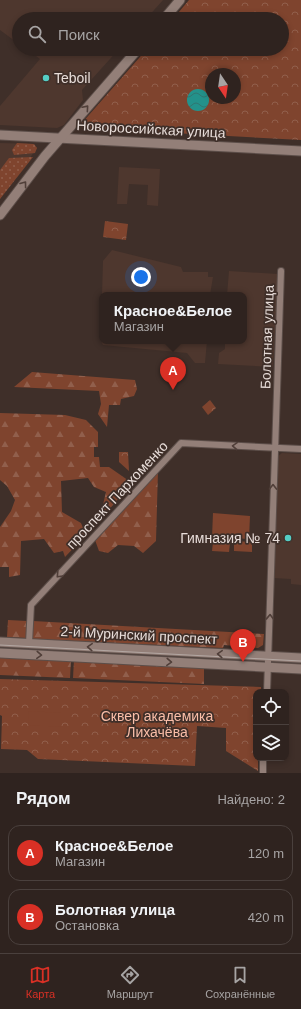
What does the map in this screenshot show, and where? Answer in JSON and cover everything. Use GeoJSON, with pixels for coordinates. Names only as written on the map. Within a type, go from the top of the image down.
{"type":"FeatureCollection","features":[{"type":"Feature","properties":{"kind":"main road"},"geometry":{"type":"LineString","coordinates":[[170,12],[180,0]]}},
{"type":"Feature","properties":{"kind":"main road"},"geometry":{"type":"LineString","coordinates":[[0,215],[45,156],[132,56]]}},
{"type":"Feature","properties":{"kind":"main road","name":"Новороссийская улица"},"geometry":{"type":"LineString","coordinates":[[0,135],[301,151]]}},
{"type":"Feature","properties":{"kind":"main road","name":"2-й Муринский проспект"},"geometry":{"type":"LineString","coordinates":[[0,642],[301,658]]}},
{"type":"Feature","properties":{"kind":"main road","name":"2-й Муринский проспект"},"geometry":{"type":"LineString","coordinates":[[0,653],[301,669]]}},
{"type":"Feature","properties":{"kind":"street","name":"Болотная улица"},"geometry":{"type":"LineString","coordinates":[[267,689],[281,271]]}},
{"type":"Feature","properties":{"kind":"street","name":"проспект Пархоменко"},"geometry":{"type":"LineString","coordinates":[[29,643],[31,605],[181,443],[301,449]]}},
{"type":"Feature","properties":{"kind":"street"},"geometry":{"type":"LineString","coordinates":[[263,773],[264,761]]}},
{"type":"Feature","properties":{"kind":"shaded area"},"geometry":{"type":"Polygon","coordinates":[[[0,0],[163,0],[152,12],[12,12],[12,39],[0,30],[0,0]]]}},
{"type":"Feature","properties":{"kind":"shaded area"},"geometry":{"type":"Polygon","coordinates":[[[36,56],[113,56],[82,90],[83,100],[64,125],[57,128],[0,125],[0,106],[40,59],[36,56]]]}},
{"type":"Feature","properties":{"kind":"shaded area"},"geometry":{"type":"Polygon","coordinates":[[[0,143],[34,144],[37,148],[0,199],[0,143]]]}},
{"type":"Feature","properties":{"kind":"shaded area"},"geometry":{"type":"Polygon","coordinates":[[[119,167],[160,169],[158,206],[147,205],[148,185],[129,184],[127,204],[117,204],[119,167]]]}},
{"type":"Feature","properties":{"kind":"shaded area"},"geometry":{"type":"Polygon","coordinates":[[[112,250],[181,267],[183,272],[208,272],[208,277],[213,277],[210,292],[102,292],[103,261],[112,250]]]}},
{"type":"Feature","properties":{"kind":"shaded area"},"geometry":{"type":"Polygon","coordinates":[[[229,271],[278,274],[273,367],[218,364],[219,353],[225,349],[225,344],[247,344],[247,292],[227,292],[229,271]]]}},
{"type":"Feature","properties":{"kind":"shaded area"},"geometry":{"type":"Polygon","coordinates":[[[207,344],[205,363],[195,363],[187,353],[103,345],[207,344]]]}},
{"type":"Feature","properties":{"kind":"shaded area","name":"Гимназия № 74"},"geometry":{"type":"Polygon","coordinates":[[[282,453],[301,454],[301,585],[291,584],[291,579],[273,578],[277,457],[282,453]]]}},
{"type":"Feature","properties":{"kind":"green space"},"geometry":{"type":"Polygon","coordinates":[[[189,0],[301,0],[301,140],[82,128],[81,124],[141,56],[289,56],[289,12],[179,12],[189,0]]]}},
{"type":"Feature","properties":{"kind":"green space"},"geometry":{"type":"Polygon","coordinates":[[[17,143],[34,144],[37,148],[35,153],[14,155],[12,150],[17,143]]]}},
{"type":"Feature","properties":{"kind":"green space"},"geometry":{"type":"Polygon","coordinates":[[[33,157],[0,199],[0,170],[9,158],[33,157]]]}},
{"type":"Feature","properties":{"kind":"green space"},"geometry":{"type":"Polygon","coordinates":[[[105,221],[128,224],[126,240],[103,237],[105,221]]]}},
{"type":"Feature","properties":{"kind":"green space"},"geometry":{"type":"Polygon","coordinates":[[[32,372],[135,380],[137,389],[134,396],[121,399],[120,405],[109,405],[107,427],[98,414],[101,404],[99,391],[14,387],[32,372]]]}},
{"type":"Feature","properties":{"kind":"green space"},"geometry":{"type":"Polygon","coordinates":[[[210,400],[216,408],[208,415],[202,407],[210,400]]]}},
{"type":"Feature","properties":{"kind":"green space"},"geometry":{"type":"Polygon","coordinates":[[[0,413],[65,415],[86,420],[98,432],[98,447],[94,447],[94,457],[99,457],[100,467],[109,467],[132,483],[106,513],[101,513],[106,492],[94,487],[88,478],[61,481],[62,512],[81,523],[86,535],[65,557],[63,551],[54,553],[44,539],[21,541],[20,575],[9,577],[9,567],[0,567],[0,527],[11,511],[15,500],[7,486],[0,480],[0,413]]]}},
{"type":"Feature","properties":{"kind":"green space"},"geometry":{"type":"Polygon","coordinates":[[[119,452],[128,452],[129,471],[119,462],[119,452]]]}},
{"type":"Feature","properties":{"kind":"green space"},"geometry":{"type":"Polygon","coordinates":[[[158,471],[156,541],[143,553],[134,546],[118,545],[108,553],[99,551],[95,540],[158,471]]]}},
{"type":"Feature","properties":{"kind":"green space"},"geometry":{"type":"Polygon","coordinates":[[[213,513],[250,516],[249,539],[212,537],[213,513]]]}},
{"type":"Feature","properties":{"kind":"green space"},"geometry":{"type":"Polygon","coordinates":[[[234,541],[252,542],[252,552],[234,551],[234,541]]]}},
{"type":"Feature","properties":{"kind":"green space"},"geometry":{"type":"Polygon","coordinates":[[[213,542],[230,543],[229,552],[212,551],[213,542]]]}},
{"type":"Feature","properties":{"kind":"green space"},"geometry":{"type":"Polygon","coordinates":[[[8,620],[27,621],[26,638],[7,637],[8,620]]]}},
{"type":"Feature","properties":{"kind":"green space"},"geometry":{"type":"Polygon","coordinates":[[[33,621],[264,634],[263,645],[258,648],[224,645],[223,648],[32,639],[33,621]]]}},
{"type":"Feature","properties":{"kind":"green space"},"geometry":{"type":"Polygon","coordinates":[[[0,656],[71,660],[70,678],[0,675],[0,656]]]}},
{"type":"Feature","properties":{"kind":"green space"},"geometry":{"type":"Polygon","coordinates":[[[74,660],[204,667],[204,684],[73,678],[74,660]]]}},
{"type":"Feature","properties":{"kind":"green space","name":"Сквер академика Лихачёва"},"geometry":{"type":"Polygon","coordinates":[[[0,679],[261,687],[261,689],[253,689],[253,761],[258,761],[258,771],[226,751],[226,728],[197,726],[195,766],[38,759],[27,750],[1,749],[2,716],[0,715],[0,679]]]}},
{"type":"Feature","properties":{"kind":"green space"},"geometry":{"type":"Polygon","coordinates":[[[29,711],[61,713],[61,727],[48,726],[48,733],[40,733],[40,726],[28,725],[29,711]]]}},
{"type":"Feature","properties":{"kind":"water"},"geometry":{"type":"Polygon","coordinates":[[[198,89],[205,92],[205,104],[208,104],[206,108],[198,111],[190,108],[187,100],[190,92],[198,89]]]}},
{"type":"Feature","properties":{"kind":"tram line"},"geometry":{"type":"LineString","coordinates":[[0,645],[301,661]]}},
{"type":"Feature","properties":{"kind":"place","name":"Teboil"},"geometry":{"type":"Point","coordinates":[46,78]}},
{"type":"Feature","properties":{"kind":"place","name":"Красное&Белое"},"geometry":{"type":"Point","coordinates":[173,390]}},
{"type":"Feature","properties":{"kind":"place","name":"Гимназия № 74"},"geometry":{"type":"Point","coordinates":[288,538]}},
{"type":"Feature","properties":{"kind":"place","name":"Болотная улица"},"geometry":{"type":"Point","coordinates":[243,662]}}]}
